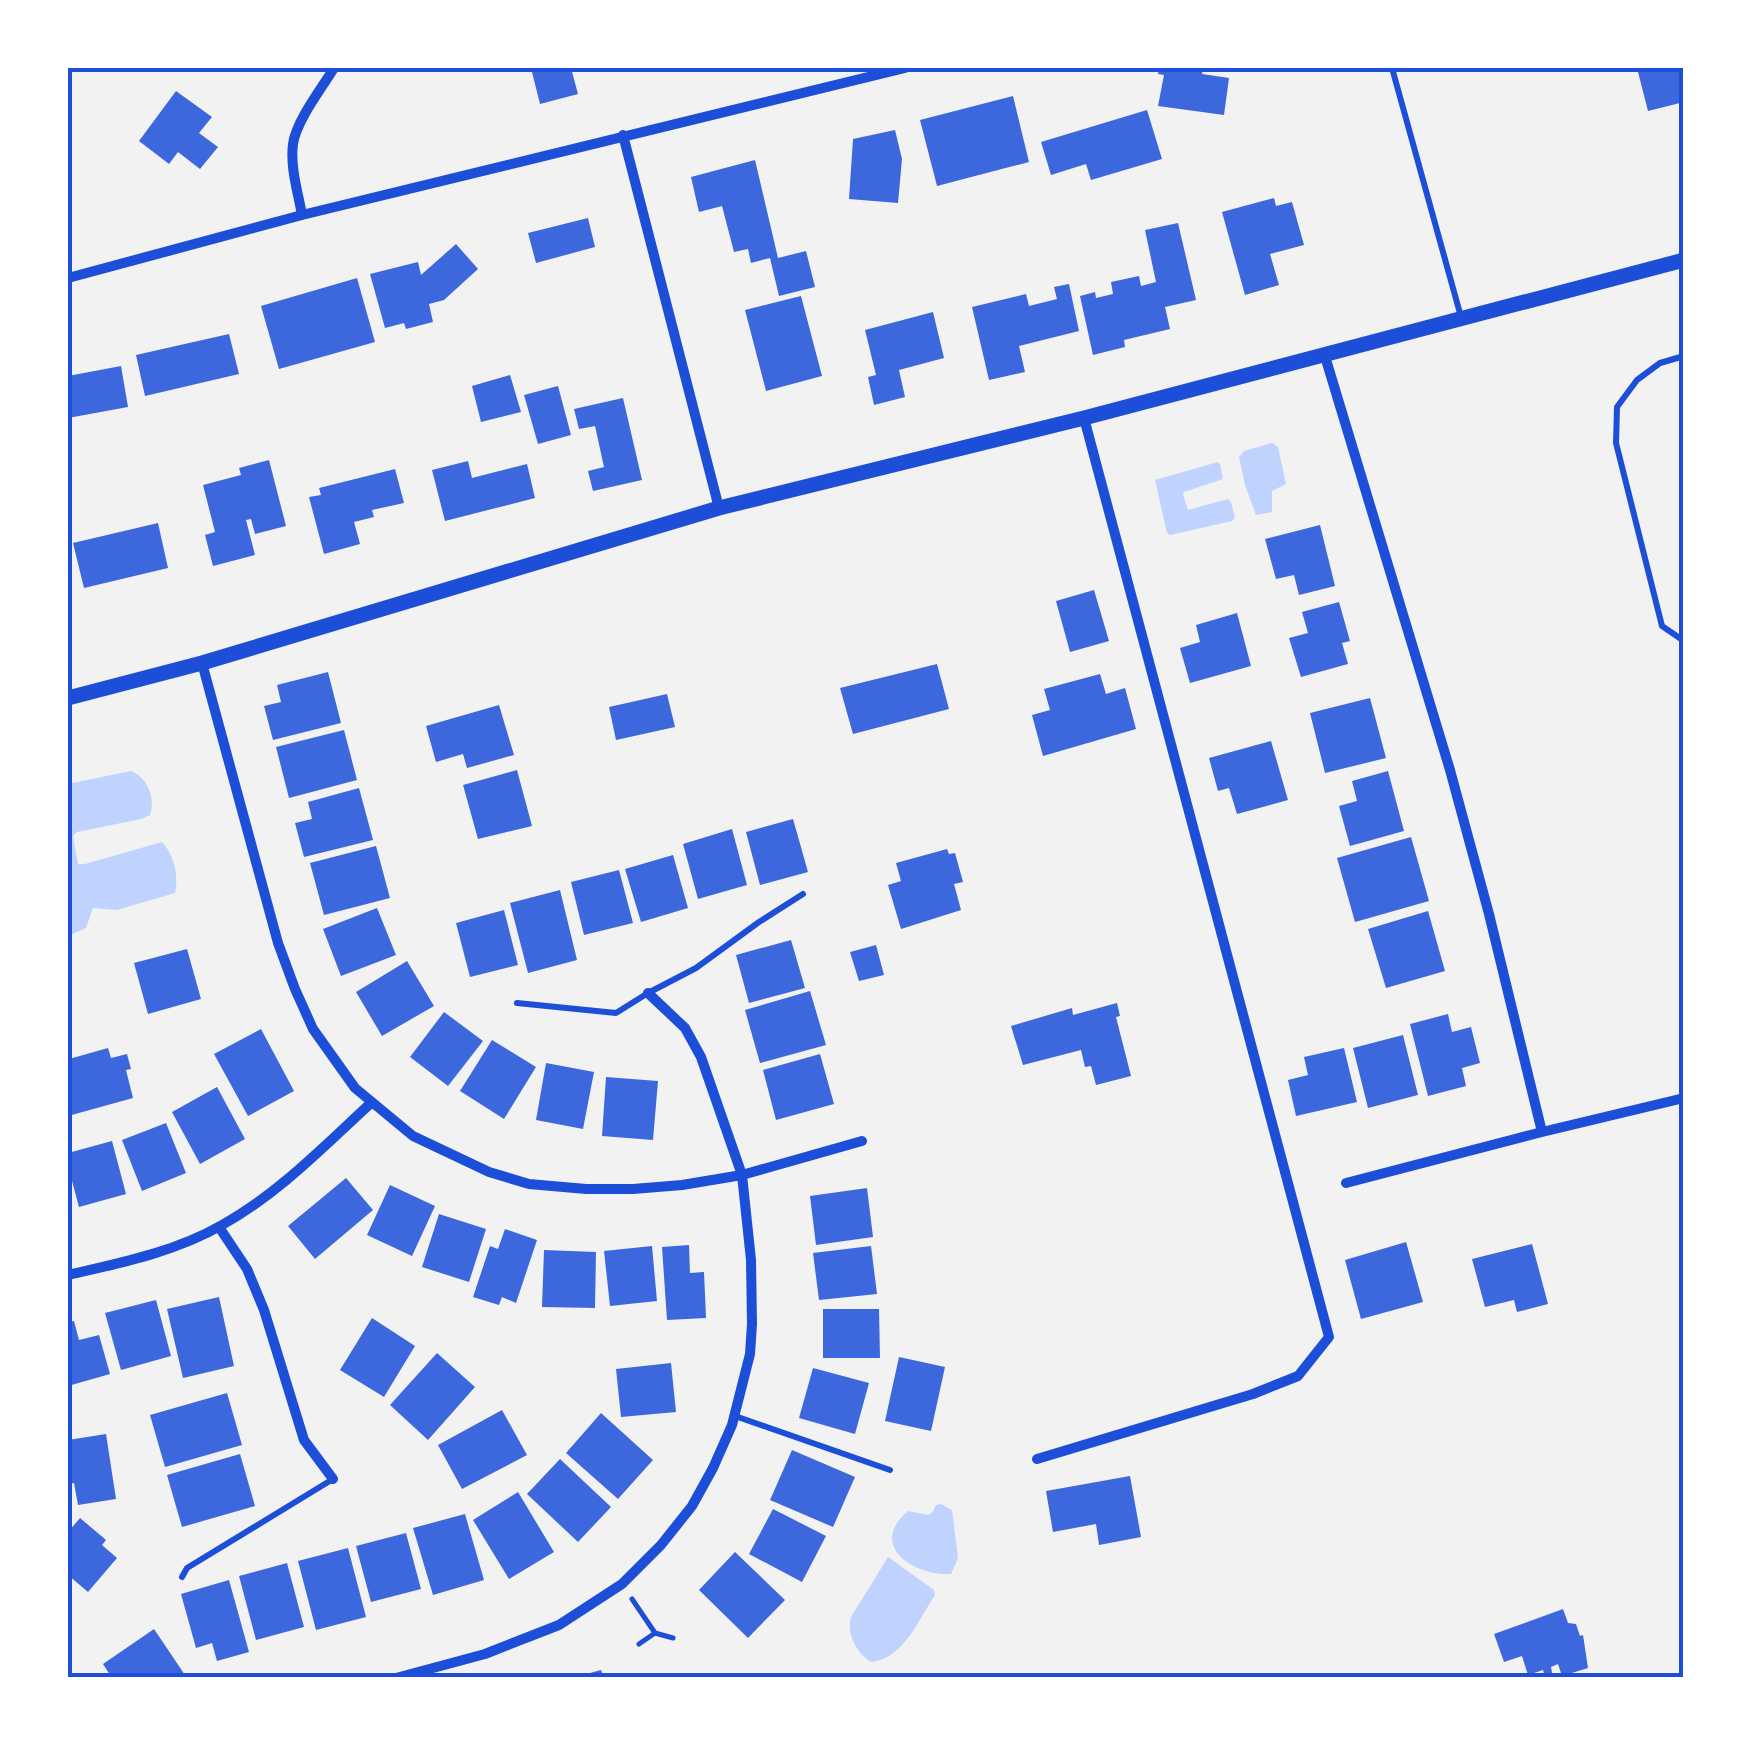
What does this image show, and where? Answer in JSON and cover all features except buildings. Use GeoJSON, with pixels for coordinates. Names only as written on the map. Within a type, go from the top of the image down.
{"type":"FeatureCollection","features":[{"type":"Feature","properties":{"kind":"street"},"geometry":{"type":"LineString","coordinates":[[302,215],[292,147],[295,134],[334,68]]}},
{"type":"Feature","properties":{"kind":"street"},"geometry":{"type":"LineString","coordinates":[[68,278],[302,215],[905,68]]}},
{"type":"Feature","properties":{"kind":"street"},"geometry":{"type":"LineString","coordinates":[[623,135],[719,508]]}},
{"type":"Feature","properties":{"kind":"street"},"geometry":{"type":"LineString","coordinates":[[68,698],[202,663],[719,508],[1084,418],[1684,260]]}},
{"type":"Feature","properties":{"kind":"street"},"geometry":{"type":"LineString","coordinates":[[1324,353],[1450,770],[1542,1132]]}},
{"type":"Feature","properties":{"kind":"street"},"geometry":{"type":"LineString","coordinates":[[1037,1459],[1253,1394],[1298,1376],[1329,1338],[1084,418]]}},
{"type":"Feature","properties":{"kind":"street"},"geometry":{"type":"LineString","coordinates":[[202,663],[278,943],[295,989],[313,1029],[355,1088],[413,1136],[489,1172],[529,1184],[586,1190],[682,1185],[742,1175],[862,1141]]}},
{"type":"Feature","properties":{"kind":"street"},"geometry":{"type":"LineString","coordinates":[[396,1678],[485,1654],[559,1625],[622,1584],[692,1506],[735,1416],[750,1354],[752,1324],[752,1260],[742,1175],[701,1057],[685,1028],[648,992]]}},
{"type":"Feature","properties":{"kind":"street"},"geometry":{"type":"LineString","coordinates":[[1346,1183],[1684,1098]]}},
{"type":"Feature","properties":{"kind":"street"},"geometry":{"type":"LineString","coordinates":[[68,1274],[142,1257],[219,1228],[254,1206],[372,1103]]}},
{"type":"Feature","properties":{"kind":"street"},"geometry":{"type":"LineString","coordinates":[[219,1228],[247,1269],[264,1310],[304,1440],[333,1479]]}},
{"type":"Feature","properties":{"kind":"lane"},"geometry":{"type":"LineString","coordinates":[[1392,68],[1461,318]]}},
{"type":"Feature","properties":{"kind":"lane"},"geometry":{"type":"LineString","coordinates":[[1684,356],[1660,363],[1637,380],[1616,407],[1616,443],[1662,626],[1684,641]]}},
{"type":"Feature","properties":{"kind":"lane"},"geometry":{"type":"LineString","coordinates":[[518,1003],[616,1013],[696,968],[803,894]]}},
{"type":"Feature","properties":{"kind":"lane"},"geometry":{"type":"LineString","coordinates":[[735,1416],[890,1470]]}},
{"type":"Feature","properties":{"kind":"lane"},"geometry":{"type":"LineString","coordinates":[[182,1577],[187,1568],[333,1479]]}},
{"type":"Feature","properties":{"kind":"path"},"geometry":{"type":"LineString","coordinates":[[622,1584],[655,1633],[673,1638]]}},
{"type":"Feature","properties":{"kind":"path"},"geometry":{"type":"LineString","coordinates":[[638,1644],[655,1633]]}},
{"type":"Feature","properties":{"kind":"water"},"geometry":{"type":"Polygon","coordinates":[[[1272,443],[1278,447],[1286,484],[1272,491],[1272,512],[1256,515],[1239,457],[1244,451],[1272,443]]]}},
{"type":"Feature","properties":{"kind":"water"},"geometry":{"type":"Polygon","coordinates":[[[1218,462],[1223,479],[1183,494],[1188,510],[1228,499],[1235,518],[1167,533],[1155,480],[1218,462]]]}},
{"type":"Feature","properties":{"kind":"water"},"geometry":{"type":"Polygon","coordinates":[[[131,771],[149,789],[150,815],[77,832],[73,836],[78,864],[162,842],[174,866],[175,893],[117,910],[93,908],[86,928],[68,936],[68,784],[131,771]]]}},
{"type":"Feature","properties":{"kind":"water"},"geometry":{"type":"Polygon","coordinates":[[[941,1504],[952,1510],[958,1558],[951,1574],[910,1564],[894,1547],[892,1536],[908,1511],[928,1515],[941,1504]]]}},
{"type":"Feature","properties":{"kind":"water"},"geometry":{"type":"Polygon","coordinates":[[[888,1557],[934,1590],[935,1595],[902,1645],[872,1662],[854,1643],[850,1623],[888,1557]]]}}]}
